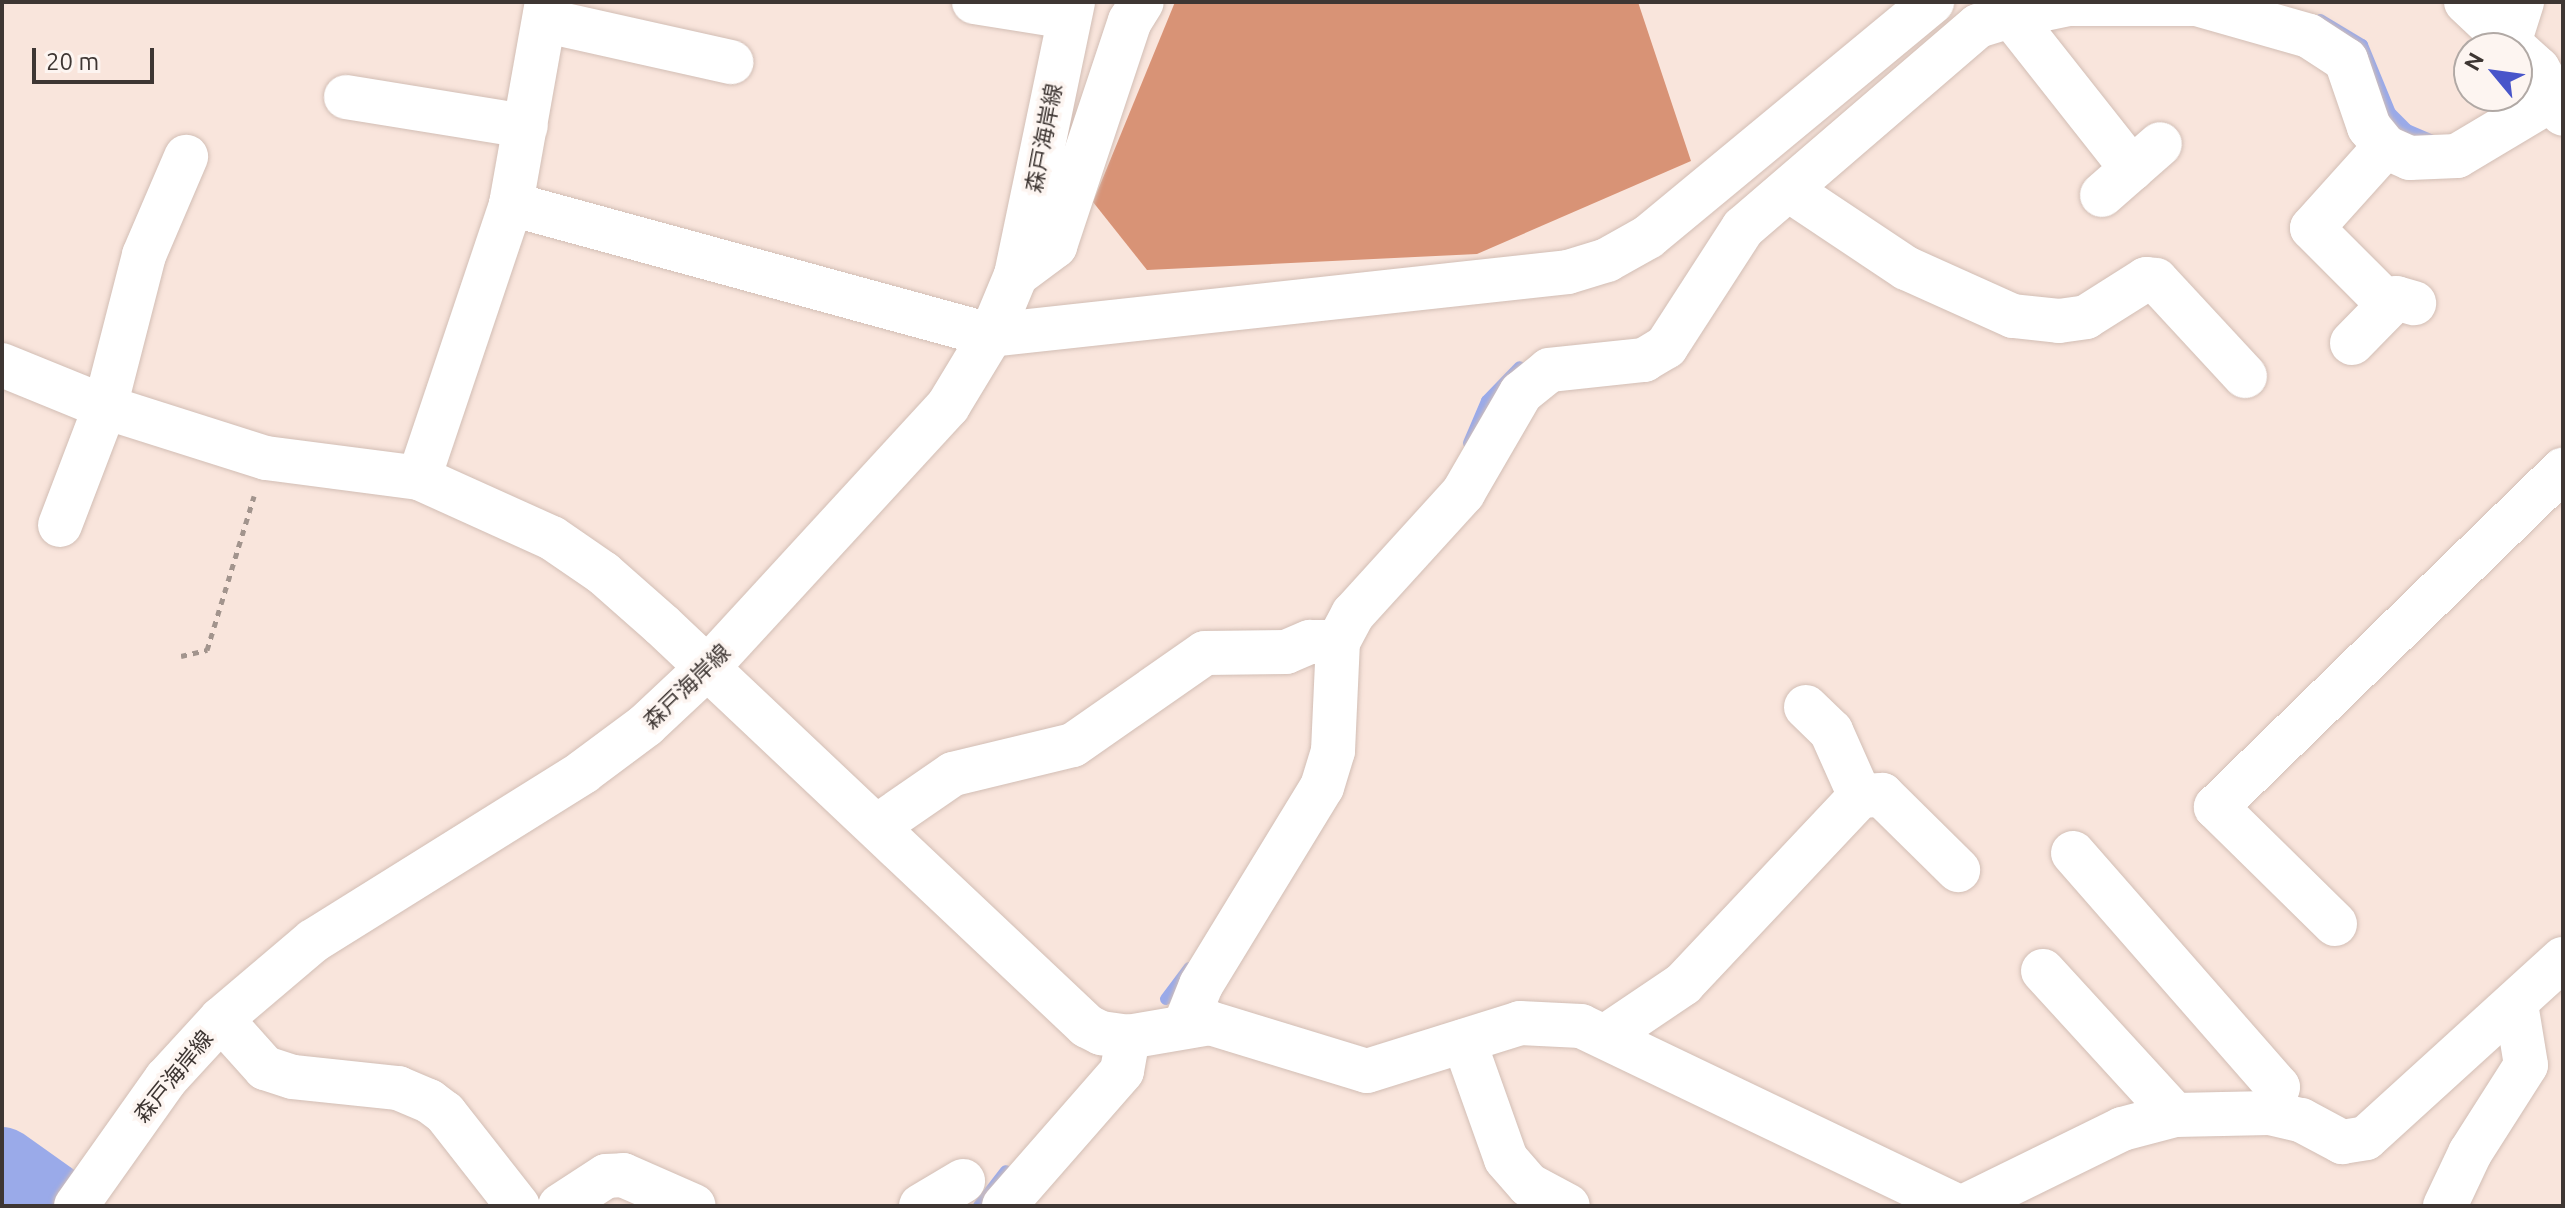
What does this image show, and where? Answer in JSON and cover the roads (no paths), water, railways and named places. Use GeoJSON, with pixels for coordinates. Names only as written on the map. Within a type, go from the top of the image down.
{"type":"FeatureCollection","features":[{"type":"Feature","properties":{"kind":"street"},"geometry":{"type":"LineString","coordinates":[[974,2],[1071,9]]}},
{"type":"Feature","properties":{"kind":"street"},"geometry":{"type":"LineString","coordinates":[[1016,275],[1055,246],[1130,21],[1142,2]]}},
{"type":"Feature","properties":{"kind":"street"},"geometry":{"type":"LineString","coordinates":[[511,204],[991,335],[1568,272],[1607,260],[1648,237],[1932,2]]}},
{"type":"Feature","properties":{"kind":"street"},"geometry":{"type":"LineString","coordinates":[[2466,2],[2536,73]]}},
{"type":"Feature","properties":{"kind":"street"},"geometry":{"type":"LineString","coordinates":[[2522,2],[2536,73]]}},
{"type":"Feature","properties":{"kind":"street"},"geometry":{"type":"LineString","coordinates":[[879,825],[953,774],[1073,745],[1205,653],[1286,652],[1325,642],[1463,493],[1533,380],[1549,370],[1644,360],[1666,347],[1743,228],[1978,26],[2011,8],[2069,4],[2197,4],[2309,36],[2346,60],[2369,127],[2385,147],[2428,161],[2457,156],[2536,73]]}},
{"type":"Feature","properties":{"kind":"street"},"geometry":{"type":"LineString","coordinates":[[2011,8],[2131,169]]}},
{"type":"Feature","properties":{"kind":"street","name":"森戸海岸線"},"geometry":{"type":"LineString","coordinates":[[86,1191],[166,1079],[221,1019],[313,941],[583,772],[646,725],[708,667],[948,406],[991,335],[1016,275],[1071,9]]}},
{"type":"Feature","properties":{"kind":"street"},"geometry":{"type":"LineString","coordinates":[[419,478],[511,204],[547,11],[731,62]]}},
{"type":"Feature","properties":{"kind":"street"},"geometry":{"type":"LineString","coordinates":[[346,97],[526,126]]}},
{"type":"Feature","properties":{"kind":"street"},"geometry":{"type":"LineString","coordinates":[[2352,343],[2402,304],[2312,228],[2385,147]]}},
{"type":"Feature","properties":{"kind":"street"},"geometry":{"type":"LineString","coordinates":[[60,525],[105,407],[144,255],[186,157]]}},
{"type":"Feature","properties":{"kind":"street"},"geometry":{"type":"LineString","coordinates":[[1789,190],[1906,268],[2013,316],[2059,321],[2086,317],[2146,279],[2156,280],[2245,376]]}},
{"type":"Feature","properties":{"kind":"street"},"geometry":{"type":"LineString","coordinates":[[2,365],[105,407],[266,458],[419,478],[552,538],[603,573],[708,667],[879,825],[1087,1026],[1128,1037],[1185,1025],[1235,1027],[1367,1071],[1520,1023],[1552,1022],[1606,1036],[1957,1206]]}},
{"type":"Feature","properties":{"kind":"street"},"geometry":{"type":"LineString","coordinates":[[2335,924],[2216,807],[2563,470]]}},
{"type":"Feature","properties":{"kind":"street"},"geometry":{"type":"LineString","coordinates":[[1185,1025],[1201,985],[1322,787],[1333,751],[1325,642]]}},
{"type":"Feature","properties":{"kind":"street"},"geometry":{"type":"LineString","coordinates":[[1806,707],[1831,731],[1860,796]]}},
{"type":"Feature","properties":{"kind":"street"},"geometry":{"type":"LineString","coordinates":[[1606,1036],[1683,984],[1860,796],[1882,795],[1958,870]]}},
{"type":"Feature","properties":{"kind":"street"},"geometry":{"type":"LineString","coordinates":[[2073,853],[2278,1087],[2270,1113]]}},
{"type":"Feature","properties":{"kind":"street"},"geometry":{"type":"LineString","coordinates":[[1965,1206],[2122,1129],[2175,1115],[2270,1113],[2301,1120],[2342,1142],[2366,1138],[2563,959]]}},
{"type":"Feature","properties":{"kind":"street"},"geometry":{"type":"LineString","coordinates":[[2043,971],[2175,1115]]}},
{"type":"Feature","properties":{"kind":"street"},"geometry":{"type":"LineString","coordinates":[[2445,1206],[2470,1153],[2526,1065],[2516,1004]]}},
{"type":"Feature","properties":{"kind":"street"},"geometry":{"type":"LineString","coordinates":[[221,1019],[265,1068],[293,1077],[398,1088],[429,1101],[445,1113],[518,1206]]}},
{"type":"Feature","properties":{"kind":"street"},"geometry":{"type":"LineString","coordinates":[[1004,1206],[1116,1079],[1128,1037]]}},
{"type":"Feature","properties":{"kind":"street"},"geometry":{"type":"LineString","coordinates":[[1464,1041],[1506,1159],[1529,1185],[1568,1206]]}},
{"type":"Feature","properties":{"kind":"street"},"geometry":{"type":"LineString","coordinates":[[560,1206],[606,1176],[623,1175],[694,1206]]}},
{"type":"Feature","properties":{"kind":"street"},"geometry":{"type":"LineString","coordinates":[[921,1206],[963,1181]]}},
{"type":"Feature","properties":{"kind":"waterway"},"geometry":{"type":"LineString","coordinates":[[2320,20],[2362,45],[2390,113],[2407,130],[2431,140]]}},
{"type":"Feature","properties":{"kind":"waterway"},"geometry":{"type":"LineString","coordinates":[[1469,443],[1487,401],[1520,367]]}},
{"type":"Feature","properties":{"kind":"waterway"},"geometry":{"type":"LineString","coordinates":[[1166,999],[1189,968]]}},
{"type":"Feature","properties":{"kind":"waterway"},"geometry":{"type":"LineString","coordinates":[[2,1164],[61,1206]]}},
{"type":"Feature","properties":{"kind":"waterway"},"geometry":{"type":"LineString","coordinates":[[979,1206],[1006,1171]]}}]}
